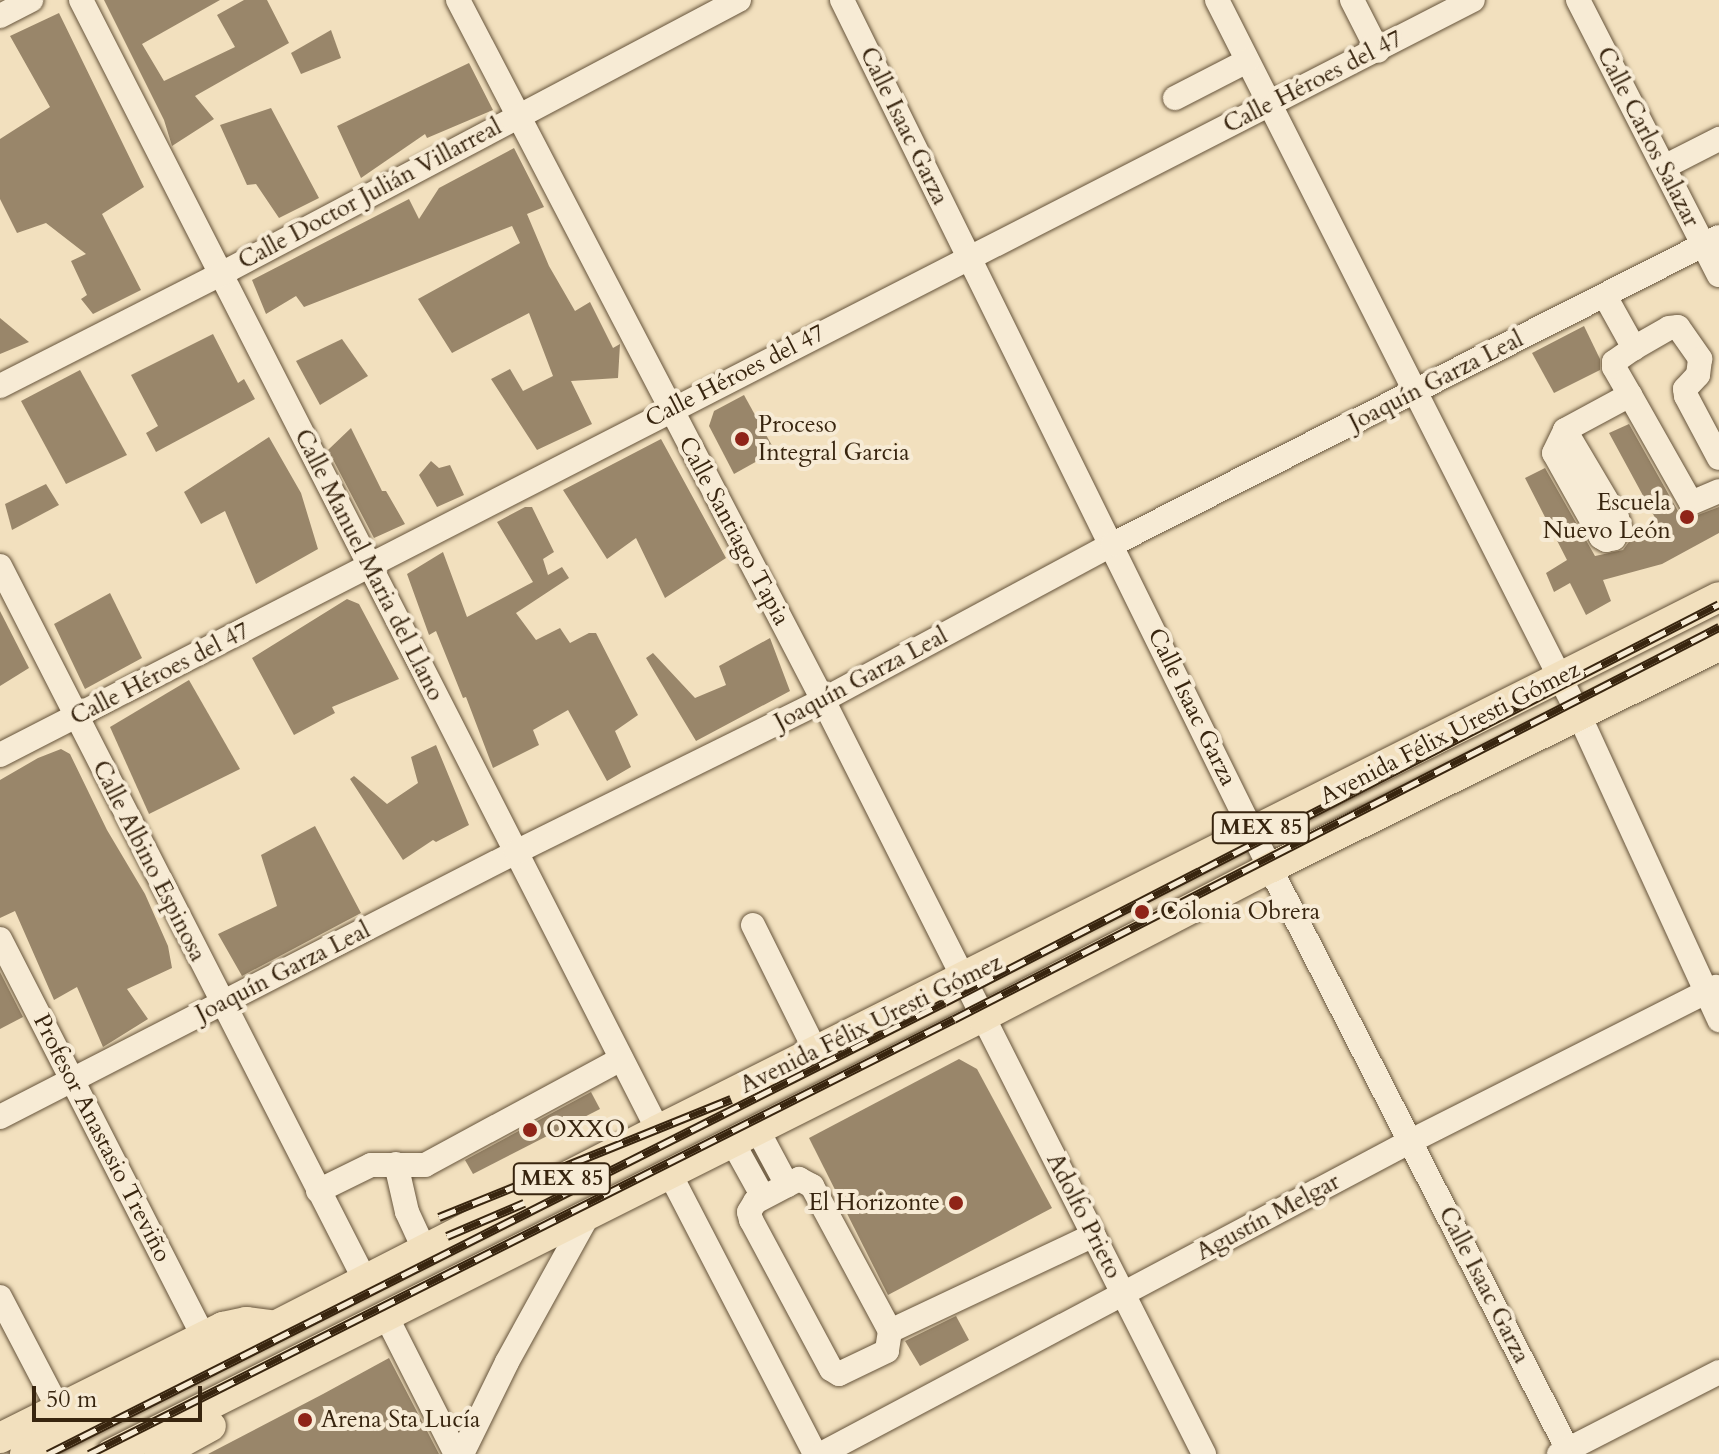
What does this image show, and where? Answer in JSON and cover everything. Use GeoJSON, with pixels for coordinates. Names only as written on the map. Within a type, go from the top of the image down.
{"type":"FeatureCollection","features":[{"type":"Feature","properties":{"kind":"main road","name":"Avenida Félix Uresti Gómez"},"geometry":{"type":"LineString","coordinates":[[25,1454],[279,1327],[658,1130],[1719,597]]}},
{"type":"Feature","properties":{"kind":"main road","name":"Avenida Félix Uresti Gómez"},"geometry":{"type":"LineString","coordinates":[[111,1454],[152,1446],[298,1359],[982,1017],[1270,868],[1719,646]]}},
{"type":"Feature","properties":{"kind":"main road"},"geometry":{"type":"LineString","coordinates":[[0,1438],[204,1337],[246,1322],[279,1327]]}},
{"type":"Feature","properties":{"kind":"street"},"geometry":{"type":"LineString","coordinates":[[0,16],[31,0]]}},
{"type":"Feature","properties":{"kind":"street","name":"Calle Manuel Maria del Llano"},"geometry":{"type":"LineString","coordinates":[[81,0],[658,1130]]}},
{"type":"Feature","properties":{"kind":"street","name":"Calle Santiago Tapia"},"geometry":{"type":"LineString","coordinates":[[458,0],[823,700],[963,979]]}},
{"type":"Feature","properties":{"kind":"street","name":"Calle Doctor Julián Villarreal"},"geometry":{"type":"LineString","coordinates":[[0,386],[221,274],[739,0]]}},
{"type":"Feature","properties":{"kind":"street","name":"Calle Isaac Garza"},"geometry":{"type":"LineString","coordinates":[[842,0],[1113,544],[1270,868],[1411,1141],[1566,1453]]}},
{"type":"Feature","properties":{"kind":"street"},"geometry":{"type":"LineString","coordinates":[[1217,0],[1579,715],[1712,990],[1719,1020]]}},
{"type":"Feature","properties":{"kind":"street"},"geometry":{"type":"LineString","coordinates":[[1352,0],[1378,51]]}},
{"type":"Feature","properties":{"kind":"street","name":"Calle Héroes del 47"},"geometry":{"type":"LineString","coordinates":[[0,755],[669,409],[1473,0]]}},
{"type":"Feature","properties":{"kind":"street","name":"Calle Carlos Salazar"},"geometry":{"type":"LineString","coordinates":[[1578,0],[1664,167],[1711,241],[1719,275]]}},
{"type":"Feature","properties":{"kind":"street"},"geometry":{"type":"LineString","coordinates":[[1175,98],[1247,61]]}},
{"type":"Feature","properties":{"kind":"street"},"geometry":{"type":"LineString","coordinates":[[1664,167],[1719,139]]}},
{"type":"Feature","properties":{"kind":"street","name":"Joaquín Garza Leal"},"geometry":{"type":"LineString","coordinates":[[0,1117],[516,852],[823,700],[1113,544],[1711,241]]}},
{"type":"Feature","properties":{"kind":"street"},"geometry":{"type":"LineString","coordinates":[[1605,296],[1634,348]]}},
{"type":"Feature","properties":{"kind":"street"},"geometry":{"type":"LineString","coordinates":[[1719,458],[1686,396],[1685,389],[1698,375],[1700,359],[1678,327],[1669,328],[1614,362],[1691,503],[1719,491]]}},
{"type":"Feature","properties":{"kind":"street"},"geometry":{"type":"LineString","coordinates":[[1565,430],[1630,395]]}},
{"type":"Feature","properties":{"kind":"street","name":"Calle Albino Espinosa"},"geometry":{"type":"LineString","coordinates":[[0,566],[221,1004],[366,1282]]}},
{"type":"Feature","properties":{"kind":"street"},"geometry":{"type":"LineString","coordinates":[[753,925],[816,1052]]}},
{"type":"Feature","properties":{"kind":"street","name":"Profesor Anastasio Treviño"},"geometry":{"type":"LineString","coordinates":[[0,939],[204,1337]]}},
{"type":"Feature","properties":{"kind":"street","name":"Adolfo Prieto"},"geometry":{"type":"LineString","coordinates":[[963,979],[1204,1454]]}},
{"type":"Feature","properties":{"kind":"street","name":"Agustín Melgar"},"geometry":{"type":"LineString","coordinates":[[818,1454],[1411,1141],[1712,990]]}},
{"type":"Feature","properties":{"kind":"street"},"geometry":{"type":"LineString","coordinates":[[318,1191],[371,1165],[425,1165],[621,1059]]}},
{"type":"Feature","properties":{"kind":"street"},"geometry":{"type":"LineString","coordinates":[[745,1135],[787,1185]]}},
{"type":"Feature","properties":{"kind":"street"},"geometry":{"type":"LineString","coordinates":[[745,1135],[763,1197]]}},
{"type":"Feature","properties":{"kind":"street"},"geometry":{"type":"LineString","coordinates":[[396,1164],[407,1212],[425,1251]]}},
{"type":"Feature","properties":{"kind":"street"},"geometry":{"type":"LineString","coordinates":[[670,1174],[818,1454]]}},
{"type":"Feature","properties":{"kind":"street"},"geometry":{"type":"LineString","coordinates":[[799,1179],[812,1186],[890,1331],[890,1346],[880,1356],[839,1374],[831,1369],[751,1220],[750,1207],[787,1185],[799,1179]]}},
{"type":"Feature","properties":{"kind":"street"},"geometry":{"type":"LineString","coordinates":[[459,1454],[588,1215]]}},
{"type":"Feature","properties":{"kind":"street"},"geometry":{"type":"LineString","coordinates":[[890,1331],[1094,1235]]}},
{"type":"Feature","properties":{"kind":"street"},"geometry":{"type":"LineString","coordinates":[[0,1297],[58,1408]]}},
{"type":"Feature","properties":{"kind":"street"},"geometry":{"type":"LineString","coordinates":[[386,1316],[459,1454]]}},
{"type":"Feature","properties":{"kind":"street"},"geometry":{"type":"LineString","coordinates":[[1566,1453],[1719,1372]]}},
{"type":"Feature","properties":{"kind":"building"},"geometry":{"type":"Polygon","coordinates":[[[104,0],[220,0],[142,44],[164,81],[235,47],[217,15],[244,0],[267,0],[289,43],[195,96],[214,119],[172,146],[164,120],[104,0]]]}},
{"type":"Feature","properties":{"kind":"building"},"geometry":{"type":"Polygon","coordinates":[[[59,13],[144,187],[102,214],[141,290],[93,314],[81,299],[87,295],[71,261],[86,254],[46,223],[17,233],[0,199],[0,139],[50,107],[10,36],[59,13]]]}},
{"type":"Feature","properties":{"kind":"building"},"geometry":{"type":"Polygon","coordinates":[[[331,30],[341,58],[301,74],[291,53],[331,30]]]}},
{"type":"Feature","properties":{"kind":"building"},"geometry":{"type":"Polygon","coordinates":[[[469,63],[493,110],[427,138],[425,134],[361,178],[337,126],[469,63]]]}},
{"type":"Feature","properties":{"kind":"building"},"geometry":{"type":"Polygon","coordinates":[[[271,108],[319,198],[279,218],[256,184],[247,185],[220,125],[271,108]]]}},
{"type":"Feature","properties":{"kind":"building"},"geometry":{"type":"Polygon","coordinates":[[[514,148],[544,207],[527,214],[549,266],[575,311],[590,302],[613,348],[620,344],[618,378],[571,381],[592,424],[537,450],[491,379],[510,369],[523,391],[553,376],[529,313],[452,353],[418,299],[520,243],[512,226],[304,307],[296,296],[266,314],[252,280],[409,199],[419,219],[439,188],[514,148]]]}},
{"type":"Feature","properties":{"kind":"building"},"geometry":{"type":"Polygon","coordinates":[[[0,318],[29,342],[0,354],[0,318]]]}},
{"type":"Feature","properties":{"kind":"building"},"geometry":{"type":"Polygon","coordinates":[[[1584,326],[1600,359],[1600,370],[1554,393],[1532,353],[1584,326]]]}},
{"type":"Feature","properties":{"kind":"building"},"geometry":{"type":"Polygon","coordinates":[[[213,334],[238,383],[244,379],[255,399],[156,452],[146,433],[158,426],[131,375],[213,334]]]}},
{"type":"Feature","properties":{"kind":"building"},"geometry":{"type":"Polygon","coordinates":[[[342,339],[368,376],[320,405],[296,361],[342,339]]]}},
{"type":"Feature","properties":{"kind":"building"},"geometry":{"type":"Polygon","coordinates":[[[80,370],[127,455],[66,484],[21,401],[80,370]]]}},
{"type":"Feature","properties":{"kind":"building","name":"Proceso Integral Garcia"},"geometry":{"type":"Polygon","coordinates":[[[744,395],[775,451],[734,474],[709,426],[714,411],[744,395]]]}},
{"type":"Feature","properties":{"kind":"building","name":"Escuela Nuevo León"},"geometry":{"type":"Polygon","coordinates":[[[1629,424],[1678,511],[1690,518],[1719,507],[1719,533],[1662,564],[1603,580],[1611,601],[1586,615],[1570,583],[1554,592],[1546,573],[1567,560],[1525,478],[1545,468],[1595,556],[1623,550],[1631,539],[1659,525],[1609,433],[1629,424]]]}},
{"type":"Feature","properties":{"kind":"building"},"geometry":{"type":"Polygon","coordinates":[[[351,428],[382,491],[386,491],[405,524],[374,538],[328,450],[351,428]]]}},
{"type":"Feature","properties":{"kind":"building"},"geometry":{"type":"Polygon","coordinates":[[[269,437],[301,493],[318,549],[256,584],[225,511],[201,524],[184,492],[269,437]]]}},
{"type":"Feature","properties":{"kind":"building"},"geometry":{"type":"Polygon","coordinates":[[[661,439],[726,558],[665,598],[636,538],[607,559],[563,490],[661,439]]]}},
{"type":"Feature","properties":{"kind":"building"},"geometry":{"type":"Polygon","coordinates":[[[431,461],[439,468],[450,465],[464,495],[437,507],[419,475],[431,461]]]}},
{"type":"Feature","properties":{"kind":"building"},"geometry":{"type":"Polygon","coordinates":[[[46,484],[59,505],[12,530],[5,504],[46,484]]]}},
{"type":"Feature","properties":{"kind":"building"},"geometry":{"type":"Polygon","coordinates":[[[525,507],[532,507],[554,552],[543,559],[548,575],[562,567],[569,578],[516,613],[536,640],[560,628],[570,643],[589,633],[596,633],[638,715],[615,731],[631,767],[607,781],[568,710],[533,730],[539,745],[493,768],[436,631],[429,635],[407,574],[443,552],[467,617],[533,582],[497,522],[525,507]]]}},
{"type":"Feature","properties":{"kind":"building"},"geometry":{"type":"Polygon","coordinates":[[[110,593],[142,658],[85,689],[54,624],[110,593]]]}},
{"type":"Feature","properties":{"kind":"building"},"geometry":{"type":"Polygon","coordinates":[[[347,599],[359,604],[399,679],[332,707],[335,713],[294,735],[252,658],[347,599]]]}},
{"type":"Feature","properties":{"kind":"building"},"geometry":{"type":"Polygon","coordinates":[[[0,611],[29,668],[0,686],[0,611]]]}},
{"type":"Feature","properties":{"kind":"building"},"geometry":{"type":"Polygon","coordinates":[[[770,638],[790,691],[696,741],[646,658],[653,653],[695,698],[726,685],[719,666],[770,638]]]}},
{"type":"Feature","properties":{"kind":"building"},"geometry":{"type":"Polygon","coordinates":[[[189,680],[240,769],[149,814],[110,727],[189,680]]]}},
{"type":"Feature","properties":{"kind":"building"},"geometry":{"type":"Polygon","coordinates":[[[436,745],[469,825],[436,842],[433,840],[403,860],[350,779],[354,776],[387,804],[418,783],[411,757],[436,745]]]}},
{"type":"Feature","properties":{"kind":"building"},"geometry":{"type":"Polygon","coordinates":[[[61,749],[70,754],[107,830],[145,894],[168,946],[172,968],[127,989],[148,1019],[103,1047],[77,987],[54,1000],[15,911],[0,918],[0,780],[61,749]]]}},
{"type":"Feature","properties":{"kind":"building"},"geometry":{"type":"Polygon","coordinates":[[[315,826],[361,913],[242,976],[218,934],[277,906],[261,855],[315,826]]]}},
{"type":"Feature","properties":{"kind":"building"},"geometry":{"type":"Polygon","coordinates":[[[0,972],[23,1017],[0,1029],[0,972]]]}},
{"type":"Feature","properties":{"kind":"building"},"geometry":{"type":"Polygon","coordinates":[[[959,1059],[977,1069],[1052,1208],[888,1295],[809,1138],[959,1059]]]}},
{"type":"Feature","properties":{"kind":"building","name":"OXXO"},"geometry":{"type":"Polygon","coordinates":[[[591,1092],[600,1109],[473,1174],[465,1160],[591,1092]]]}},
{"type":"Feature","properties":{"kind":"building"},"geometry":{"type":"Polygon","coordinates":[[[956,1316],[969,1340],[920,1366],[905,1341],[956,1316]]]}},
{"type":"Feature","properties":{"kind":"building"},"geometry":{"type":"Polygon","coordinates":[[[389,1358],[439,1454],[208,1454],[323,1394],[389,1358]]]}},
{"type":"Feature","properties":{"kind":"railway"},"geometry":{"type":"LineString","coordinates":[[48,1454],[945,1002],[1719,604]]}},
{"type":"Feature","properties":{"kind":"railway"},"geometry":{"type":"LineString","coordinates":[[89,1454],[954,1019],[1719,627]]}},
{"type":"Feature","properties":{"kind":"railway"},"geometry":{"type":"LineString","coordinates":[[439,1217],[731,1099]]}},
{"type":"Feature","properties":{"kind":"railway"},"geometry":{"type":"LineString","coordinates":[[447,1236],[524,1203]]}},
{"type":"Feature","properties":{"kind":"place","name":"Proceso Integral Garcia"},"geometry":{"type":"Point","coordinates":[742,439]}},
{"type":"Feature","properties":{"kind":"place","name":"Escuela Nuevo León"},"geometry":{"type":"Point","coordinates":[1687,517]}},
{"type":"Feature","properties":{"kind":"place","name":"Colonia Obrera"},"geometry":{"type":"Point","coordinates":[1142,912]}},
{"type":"Feature","properties":{"kind":"place","name":"OXXO"},"geometry":{"type":"Point","coordinates":[530,1130]}},
{"type":"Feature","properties":{"kind":"place","name":"El Horizonte"},"geometry":{"type":"Point","coordinates":[956,1203]}},
{"type":"Feature","properties":{"kind":"place","name":"Arena Sta Lucía"},"geometry":{"type":"Point","coordinates":[305,1420]}}]}
